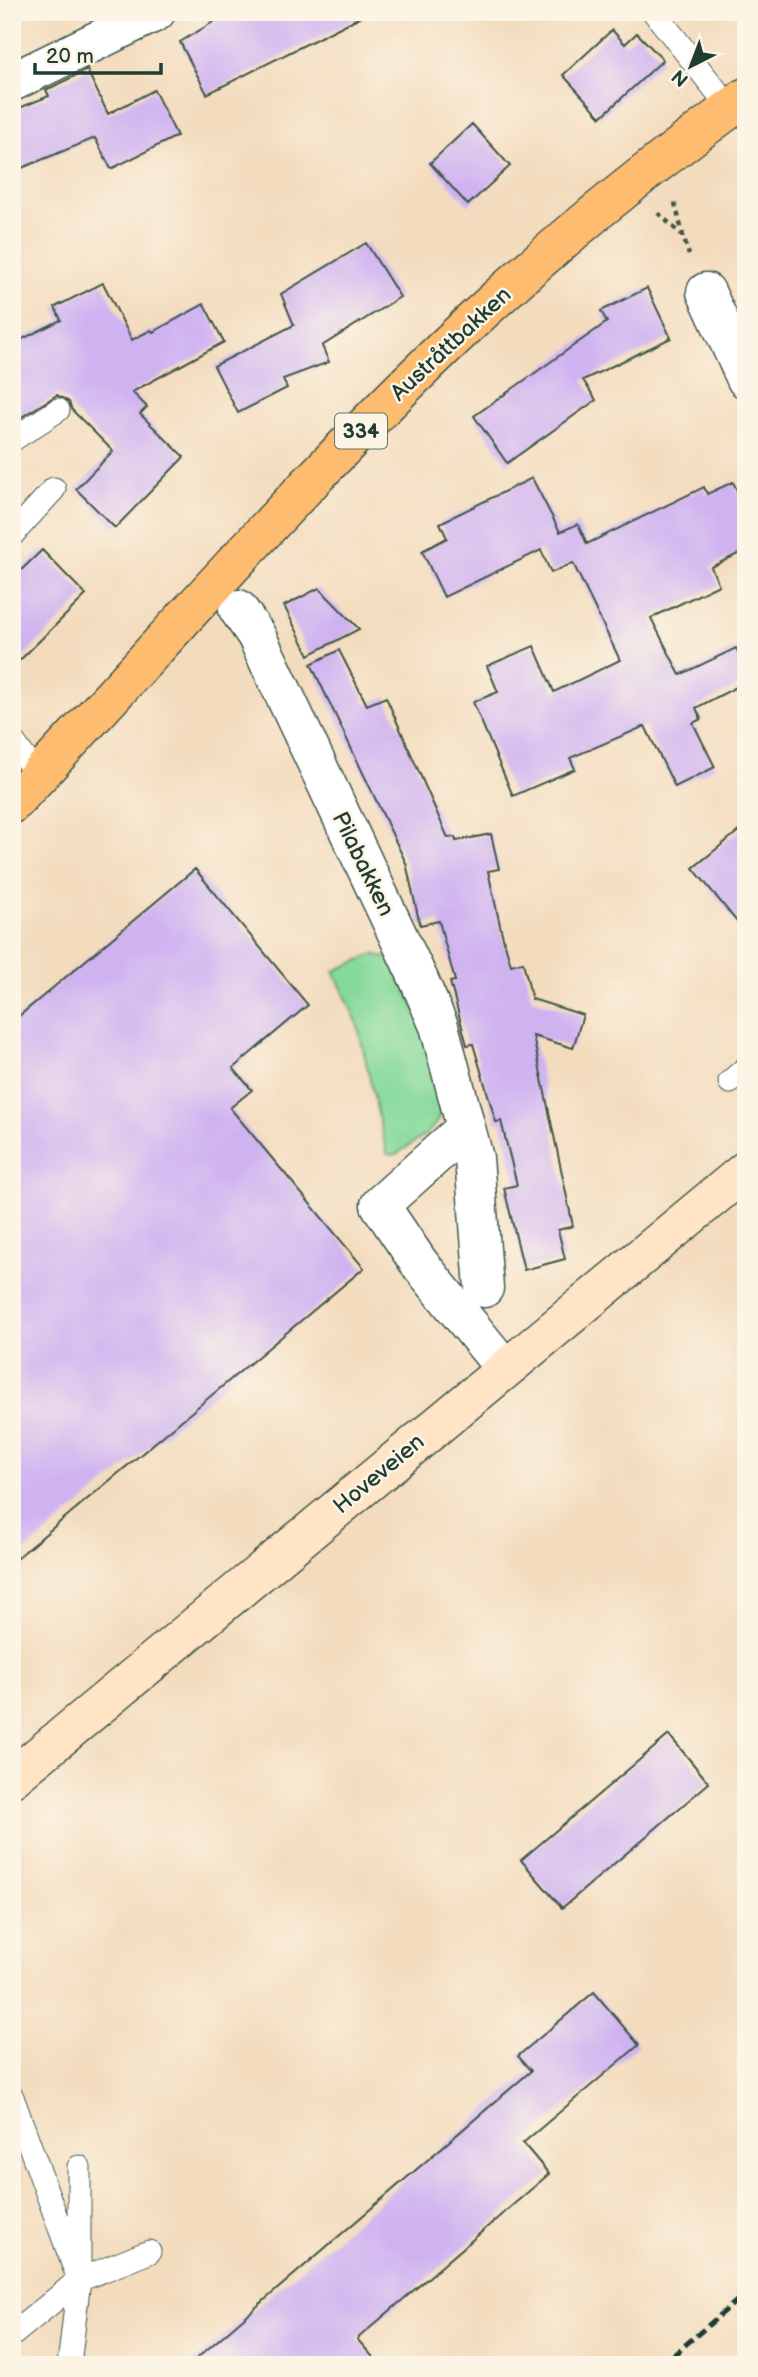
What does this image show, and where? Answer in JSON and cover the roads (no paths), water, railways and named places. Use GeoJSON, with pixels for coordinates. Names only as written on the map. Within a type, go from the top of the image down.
{"type":"FeatureCollection","features":[{"type":"Feature","properties":{"kind":"main road","name":"Austråttbakken"},"geometry":{"type":"LineString","coordinates":[[12,804],[304,489],[459,334],[586,222],[738,103]]}},
{"type":"Feature","properties":{"kind":"main road","name":"Hoveveien"},"geometry":{"type":"LineString","coordinates":[[12,1777],[746,1170]]}},
{"type":"Feature","properties":{"kind":"street"},"geometry":{"type":"LineString","coordinates":[[12,82],[156,12]]}},
{"type":"Feature","properties":{"kind":"street"},"geometry":{"type":"LineString","coordinates":[[706,292],[746,379]]}},
{"type":"Feature","properties":{"kind":"street","name":"Pilabakken"},"geometry":{"type":"LineString","coordinates":[[238,609],[256,635],[439,1026],[474,1158],[484,1288]]}},
{"type":"Feature","properties":{"kind":"street"},"geometry":{"type":"LineString","coordinates":[[466,1128],[380,1205],[419,1263],[505,1369]]}},
{"type":"Feature","properties":{"kind":"lane"},"geometry":{"type":"LineString","coordinates":[[654,12],[738,103]]}},
{"type":"Feature","properties":{"kind":"lane"},"geometry":{"type":"LineString","coordinates":[[12,440],[58,410]]}},
{"type":"Feature","properties":{"kind":"lane"},"geometry":{"type":"LineString","coordinates":[[12,535],[54,489]]}},
{"type":"Feature","properties":{"kind":"lane"},"geometry":{"type":"LineString","coordinates":[[12,740],[38,776]]}},
{"type":"Feature","properties":{"kind":"lane"},"geometry":{"type":"LineString","coordinates":[[12,2097],[79,2280]]}},
{"type":"Feature","properties":{"kind":"lane"},"geometry":{"type":"LineString","coordinates":[[69,2365],[79,2280],[79,2167]]}},
{"type":"Feature","properties":{"kind":"lane"},"geometry":{"type":"LineString","coordinates":[[12,2334],[79,2280],[149,2252]]}},
{"type":"Feature","properties":{"kind":"railway"},"geometry":{"type":"LineString","coordinates":[[662,2365],[746,2293]]}}]}
